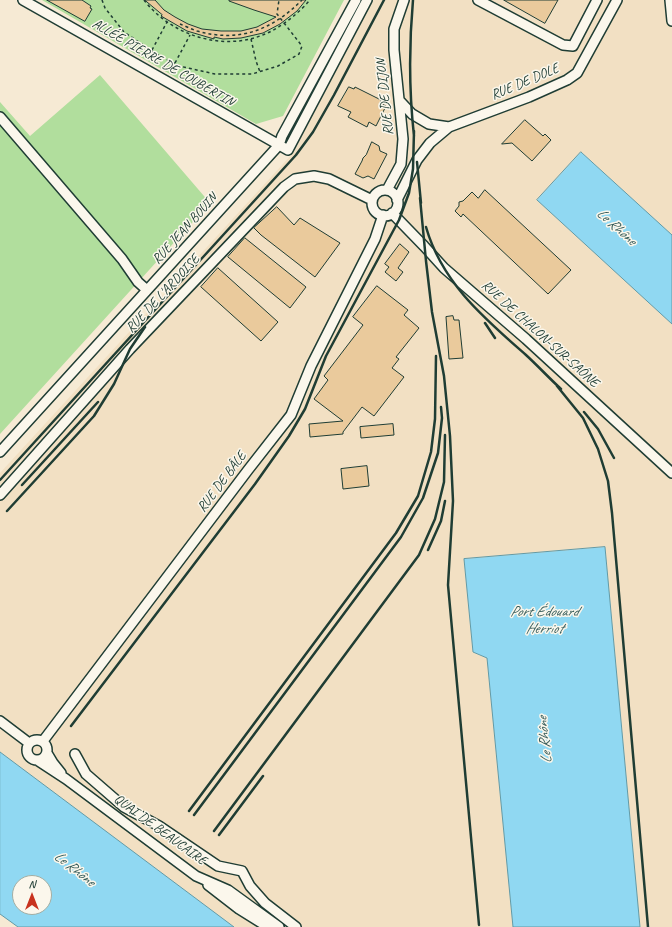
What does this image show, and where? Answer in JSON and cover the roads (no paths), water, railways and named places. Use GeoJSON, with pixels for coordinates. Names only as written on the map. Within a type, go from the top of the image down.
{"type":"FeatureCollection","features":[{"type":"Feature","properties":{"kind":"street","name":"ALLÉE PIERRE DE COUBERTIN"},"geometry":{"type":"LineString","coordinates":[[23,0],[288,150],[367,0]]}},
{"type":"Feature","properties":{"kind":"street","name":"RUE JEAN BOUIN"},"geometry":{"type":"LineString","coordinates":[[0,452],[279,145],[282,136],[356,0]]}},
{"type":"Feature","properties":{"kind":"street","name":"RUE DE DIJON"},"geometry":{"type":"LineString","coordinates":[[387,190],[401,164],[403,139],[394,50],[394,29],[404,0]]}},
{"type":"Feature","properties":{"kind":"street"},"geometry":{"type":"LineString","coordinates":[[478,0],[562,45],[573,46],[597,0]]}},
{"type":"Feature","properties":{"kind":"street","name":"RUE DE DOLE"},"geometry":{"type":"LineString","coordinates":[[397,200],[417,160],[430,143],[449,127],[529,97],[567,80],[578,73],[617,0]]}},
{"type":"Feature","properties":{"kind":"street"},"geometry":{"type":"LineString","coordinates":[[670,0],[672,21]]}},
{"type":"Feature","properties":{"kind":"street","name":"RUE DE DOLE"},"geometry":{"type":"LineString","coordinates":[[399,100],[412,114],[429,124],[449,127]]}},
{"type":"Feature","properties":{"kind":"street"},"geometry":{"type":"LineString","coordinates":[[0,117],[122,259],[138,282],[147,290]]}},
{"type":"Feature","properties":{"kind":"street","name":"RUE DE L'ARDOISE"},"geometry":{"type":"LineString","coordinates":[[0,495],[130,349],[284,187],[295,179],[314,176],[329,179],[372,200]]}},
{"type":"Feature","properties":{"kind":"street"},"geometry":{"type":"LineString","coordinates":[[387,190],[394,194],[397,200],[397,207],[389,215],[383,215],[379,214],[373,208],[372,200],[376,193],[387,190]]}},
{"type":"Feature","properties":{"kind":"street","name":"RUE DE CHALON-SUR-SAÔNE"},"geometry":{"type":"LineString","coordinates":[[392,213],[444,268],[526,339],[672,473]]}},
{"type":"Feature","properties":{"kind":"street","name":"RUE DE BÂLE"},"geometry":{"type":"LineString","coordinates":[[44,741],[291,415],[311,366],[376,239],[383,215]]}},
{"type":"Feature","properties":{"kind":"street","name":"QUAI DE BEAUCAIRE"},"geometry":{"type":"LineString","coordinates":[[0,721],[29,744],[27,749],[29,756],[66,779],[196,876],[228,890],[279,927]]}},
{"type":"Feature","properties":{"kind":"street"},"geometry":{"type":"LineString","coordinates":[[29,744],[34,740],[44,741]]}},
{"type":"Feature","properties":{"kind":"street","name":"QUAI DE BEAUCAIRE"},"geometry":{"type":"LineString","coordinates":[[44,741],[47,747],[47,753],[66,779]]}},
{"type":"Feature","properties":{"kind":"street"},"geometry":{"type":"LineString","coordinates":[[37,760],[43,758],[47,753]]}},
{"type":"Feature","properties":{"kind":"street"},"geometry":{"type":"LineString","coordinates":[[75,754],[86,774],[124,806],[160,826],[218,866],[242,871],[250,886],[264,903],[296,927]]}},
{"type":"Feature","properties":{"kind":"street"},"geometry":{"type":"LineString","coordinates":[[196,876],[239,908],[268,927]]}},
{"type":"Feature","properties":{"kind":"street"},"geometry":{"type":"LineString","coordinates":[[239,908],[260,927]]}},
{"type":"Feature","properties":{"kind":"water","name":"Le Rhône"},"geometry":{"type":"Polygon","coordinates":[[[581,152],[672,235],[672,324],[537,200],[581,152]]]}},
{"type":"Feature","properties":{"kind":"water","name":"Port Édouard Herriot"},"geometry":{"type":"Polygon","coordinates":[[[605,547],[640,927],[513,927],[487,658],[473,652],[464,559],[605,547]]]}},
{"type":"Feature","properties":{"kind":"water","name":"Le Rhône"},"geometry":{"type":"Polygon","coordinates":[[[0,752],[234,927],[18,927],[0,914],[0,752]]]}},
{"type":"Feature","properties":{"kind":"railway"},"geometry":{"type":"LineString","coordinates":[[0,480],[296,155],[313,132],[384,0]]}},
{"type":"Feature","properties":{"kind":"railway"},"geometry":{"type":"LineString","coordinates":[[413,0],[410,68],[414,136]]}},
{"type":"Feature","properties":{"kind":"railway"},"geometry":{"type":"LineString","coordinates":[[71,726],[255,484],[289,436],[305,409],[326,356],[399,220],[409,193],[413,169],[414,131]]}},
{"type":"Feature","properties":{"kind":"railway"},"geometry":{"type":"LineString","coordinates":[[417,162],[421,203]]}},
{"type":"Feature","properties":{"kind":"railway"},"geometry":{"type":"LineString","coordinates":[[420,198],[432,312],[444,376],[450,436],[453,501],[448,585],[479,925]]}},
{"type":"Feature","properties":{"kind":"railway"},"geometry":{"type":"LineString","coordinates":[[426,227],[433,247],[442,265],[466,298],[561,389]]}},
{"type":"Feature","properties":{"kind":"railway"},"geometry":{"type":"LineString","coordinates":[[485,323],[495,338]]}},
{"type":"Feature","properties":{"kind":"railway"},"geometry":{"type":"LineString","coordinates":[[7,511],[94,416],[114,384],[130,349],[145,327]]}},
{"type":"Feature","properties":{"kind":"railway"},"geometry":{"type":"LineString","coordinates":[[189,811],[396,533],[418,496],[431,452],[435,419],[436,356]]}},
{"type":"Feature","properties":{"kind":"railway"},"geometry":{"type":"LineString","coordinates":[[557,386],[583,418],[598,449],[608,481],[648,927]]}},
{"type":"Feature","properties":{"kind":"railway"},"geometry":{"type":"LineString","coordinates":[[22,485],[98,402]]}},
{"type":"Feature","properties":{"kind":"railway"},"geometry":{"type":"LineString","coordinates":[[194,815],[401,537],[423,498],[438,453],[442,418],[441,407]]}},
{"type":"Feature","properties":{"kind":"railway"},"geometry":{"type":"LineString","coordinates":[[584,412],[598,429],[614,458]]}},
{"type":"Feature","properties":{"kind":"railway"},"geometry":{"type":"LineString","coordinates":[[214,831],[419,555],[435,519],[444,482],[445,435]]}},
{"type":"Feature","properties":{"kind":"railway"},"geometry":{"type":"LineString","coordinates":[[428,550],[441,521],[445,501]]}},
{"type":"Feature","properties":{"kind":"railway"},"geometry":{"type":"LineString","coordinates":[[219,835],[263,776]]}}]}
